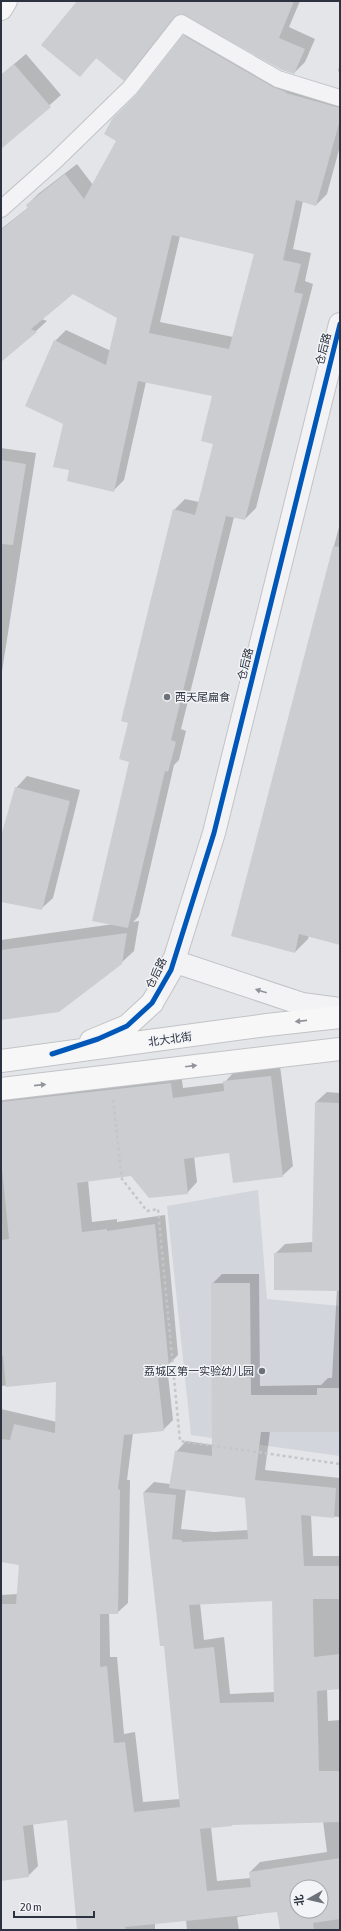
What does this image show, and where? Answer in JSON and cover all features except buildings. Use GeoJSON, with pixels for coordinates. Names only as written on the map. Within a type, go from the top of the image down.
{"type":"FeatureCollection","features":[{"type":"Feature","properties":{"kind":"main road"},"geometry":{"type":"LineString","coordinates":[[1,9],[6,1]]}},
{"type":"Feature","properties":{"kind":"main road"},"geometry":{"type":"LineString","coordinates":[[52,1054],[98,1039],[127,1026],[152,1003]]}},
{"type":"Feature","properties":{"kind":"main road","name":"北大北街"},"geometry":{"type":"LineString","coordinates":[[1,1061],[267,1025],[340,1017]]}},
{"type":"Feature","properties":{"kind":"main road"},"geometry":{"type":"LineString","coordinates":[[1,1089],[340,1049]]}},
{"type":"Feature","properties":{"kind":"street","name":"仓后路"},"geometry":{"type":"LineString","coordinates":[[152,1003],[171,970],[214,833],[337,348],[340,324]]}},
{"type":"Feature","properties":{"kind":"street"},"geometry":{"type":"LineString","coordinates":[[173,961],[302,1004],[340,1010]]}},
{"type":"Feature","properties":{"kind":"lane"},"geometry":{"type":"LineString","coordinates":[[1,209],[55,161],[130,88],[181,23],[278,79],[340,98]]}},
{"type":"Feature","properties":{"kind":"path"},"geometry":{"type":"LineString","coordinates":[[110,1077],[122,1179],[147,1211],[158,1209],[180,1441],[340,1464]]}},
{"type":"Feature","properties":{"kind":"shaded area","name":"荔城区第一实验幼儿园"},"geometry":{"type":"Polygon","coordinates":[[[258,1190],[267,1299],[340,1306],[340,1456],[191,1435],[167,1206],[258,1190]]]}},
{"type":"Feature","properties":{"kind":"cycle path"},"geometry":{"type":"LineString","coordinates":[[52,1054],[98,1039],[127,1026],[152,1003],[171,970],[214,833],[340,324]]}},
{"type":"Feature","properties":{"kind":"place","name":"西天尾扁食"},"geometry":{"type":"Point","coordinates":[167,697]}},
{"type":"Feature","properties":{"kind":"place","name":"荔城区第一实验幼儿园"},"geometry":{"type":"Point","coordinates":[262,1371]}}]}
